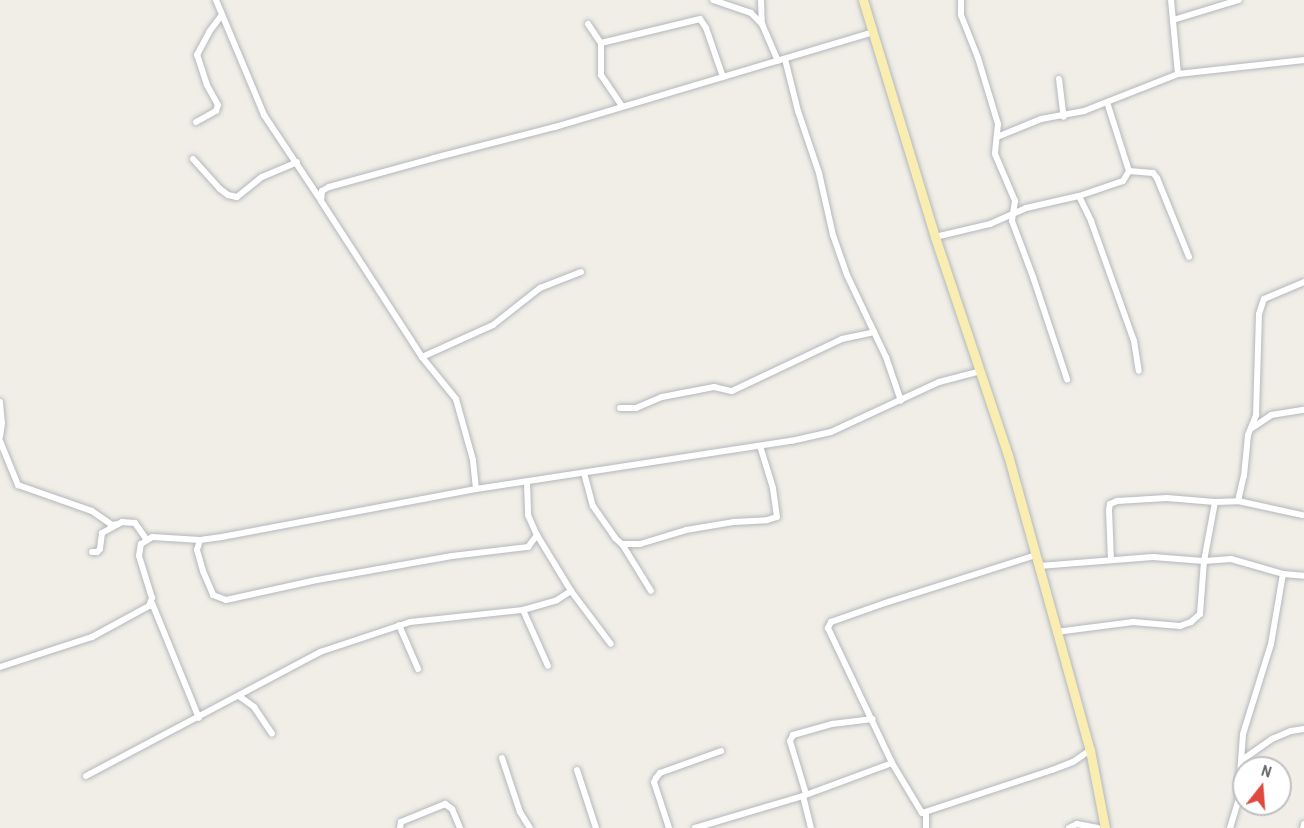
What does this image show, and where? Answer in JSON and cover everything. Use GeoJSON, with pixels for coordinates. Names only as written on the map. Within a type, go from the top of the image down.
{"type":"FeatureCollection","features":[{"type":"Feature","properties":{"kind":"main road"},"geometry":{"type":"LineString","coordinates":[[862,0],[935,237],[981,371],[1036,555],[1090,750],[1105,828]]}},
{"type":"Feature","properties":{"kind":"street"},"geometry":{"type":"LineString","coordinates":[[216,0],[264,116],[297,162],[422,357],[456,399],[473,460],[476,489]]}},
{"type":"Feature","properties":{"kind":"street"},"geometry":{"type":"LineString","coordinates":[[713,0],[740,7],[752,13],[762,24],[782,60],[819,173],[833,235],[901,401]]}},
{"type":"Feature","properties":{"kind":"street"},"geometry":{"type":"LineString","coordinates":[[761,0],[762,24]]}},
{"type":"Feature","properties":{"kind":"street"},"geometry":{"type":"LineString","coordinates":[[961,0],[961,15],[981,67],[998,124],[995,154],[1015,201],[1012,221],[1067,379]]}},
{"type":"Feature","properties":{"kind":"street"},"geometry":{"type":"LineString","coordinates":[[1171,0],[1178,74]]}},
{"type":"Feature","properties":{"kind":"street"},"geometry":{"type":"LineString","coordinates":[[1173,20],[1239,0]]}},
{"type":"Feature","properties":{"kind":"street"},"geometry":{"type":"LineString","coordinates":[[196,122],[216,111],[218,105],[207,85],[197,55],[209,32],[222,15]]}},
{"type":"Feature","properties":{"kind":"street"},"geometry":{"type":"LineString","coordinates":[[601,43],[700,19],[706,28],[723,77]]}},
{"type":"Feature","properties":{"kind":"street"},"geometry":{"type":"LineString","coordinates":[[588,24],[601,43],[601,75],[622,106]]}},
{"type":"Feature","properties":{"kind":"street"},"geometry":{"type":"LineString","coordinates":[[320,199],[322,191],[329,187],[555,127],[871,33]]}},
{"type":"Feature","properties":{"kind":"street"},"geometry":{"type":"LineString","coordinates":[[997,137],[1041,119],[1064,117],[1178,74],[1304,60]]}},
{"type":"Feature","properties":{"kind":"street"},"geometry":{"type":"LineString","coordinates":[[1059,79],[1064,117]]}},
{"type":"Feature","properties":{"kind":"street"},"geometry":{"type":"LineString","coordinates":[[935,237],[990,224],[1014,213],[1079,196],[1123,181],[1129,171],[1107,102]]}},
{"type":"Feature","properties":{"kind":"street"},"geometry":{"type":"LineString","coordinates":[[193,159],[220,189],[228,195],[237,197],[262,177],[297,162]]}},
{"type":"Feature","properties":{"kind":"street"},"geometry":{"type":"LineString","coordinates":[[1129,171],[1153,173],[1157,178],[1189,257]]}},
{"type":"Feature","properties":{"kind":"street"},"geometry":{"type":"LineString","coordinates":[[1079,196],[1092,221],[1134,341],[1139,371]]}},
{"type":"Feature","properties":{"kind":"street"},"geometry":{"type":"LineString","coordinates":[[422,357],[493,325],[540,288],[581,272]]}},
{"type":"Feature","properties":{"kind":"street"},"geometry":{"type":"LineString","coordinates":[[1238,501],[1244,476],[1248,435],[1256,415],[1256,352],[1259,314],[1264,299],[1304,282]]}},
{"type":"Feature","properties":{"kind":"street"},"geometry":{"type":"LineString","coordinates":[[620,408],[636,408],[662,398],[714,387],[732,391],[842,339],[874,332]]}},
{"type":"Feature","properties":{"kind":"street"},"geometry":{"type":"LineString","coordinates":[[200,718],[152,603],[139,556],[141,544],[146,539],[152,537],[200,540],[476,489],[760,446],[831,432],[869,412],[901,401],[939,382],[981,371]]}},
{"type":"Feature","properties":{"kind":"street"},"geometry":{"type":"LineString","coordinates":[[0,402],[2,423],[0,439],[18,485],[92,511],[112,525],[132,521],[146,539]]}},
{"type":"Feature","properties":{"kind":"street"},"geometry":{"type":"LineString","coordinates":[[1248,435],[1254,425],[1262,419],[1304,411]]}},
{"type":"Feature","properties":{"kind":"street"},"geometry":{"type":"LineString","coordinates":[[622,544],[640,544],[686,530],[734,522],[766,520],[777,516],[773,488],[760,446]]}},
{"type":"Feature","properties":{"kind":"street"},"geometry":{"type":"LineString","coordinates":[[584,473],[592,506],[622,544],[651,591]]}},
{"type":"Feature","properties":{"kind":"street"},"geometry":{"type":"LineString","coordinates":[[527,482],[528,515],[537,535],[571,591],[611,644]]}},
{"type":"Feature","properties":{"kind":"street"},"geometry":{"type":"LineString","coordinates":[[1111,560],[1110,504],[1167,498],[1215,502],[1238,501],[1302,515]]}},
{"type":"Feature","properties":{"kind":"street"},"geometry":{"type":"LineString","coordinates":[[1056,632],[1133,622],[1180,626],[1191,622],[1200,614],[1204,561],[1215,502]]}},
{"type":"Feature","properties":{"kind":"street"},"geometry":{"type":"LineString","coordinates":[[92,552],[100,549],[102,533],[118,524]]}},
{"type":"Feature","properties":{"kind":"street"},"geometry":{"type":"LineString","coordinates":[[200,540],[198,558],[206,579],[213,595],[226,600],[317,580],[452,556],[528,547],[537,535]]}},
{"type":"Feature","properties":{"kind":"street"},"geometry":{"type":"LineString","coordinates":[[1036,555],[924,589],[831,622],[828,628],[892,763],[922,813],[1062,766],[1090,750]]}},
{"type":"Feature","properties":{"kind":"street"},"geometry":{"type":"LineString","coordinates":[[1039,566],[1153,556],[1204,561],[1231,559],[1284,574],[1304,576]]}},
{"type":"Feature","properties":{"kind":"street"},"geometry":{"type":"LineString","coordinates":[[1242,756],[1243,734],[1271,644],[1284,574]]}},
{"type":"Feature","properties":{"kind":"street"},"geometry":{"type":"LineString","coordinates":[[86,776],[200,718],[300,660],[399,625],[523,610],[557,600],[571,591]]}},
{"type":"Feature","properties":{"kind":"street"},"geometry":{"type":"LineString","coordinates":[[0,667],[92,637],[152,603]]}},
{"type":"Feature","properties":{"kind":"street"},"geometry":{"type":"LineString","coordinates":[[523,610],[548,666]]}},
{"type":"Feature","properties":{"kind":"street"},"geometry":{"type":"LineString","coordinates":[[399,625],[418,669]]}},
{"type":"Feature","properties":{"kind":"street"},"geometry":{"type":"LineString","coordinates":[[239,696],[254,707],[272,734]]}},
{"type":"Feature","properties":{"kind":"street"},"geometry":{"type":"LineString","coordinates":[[811,828],[790,741],[793,735],[832,724],[873,719]]}},
{"type":"Feature","properties":{"kind":"street"},"geometry":{"type":"LineString","coordinates":[[1248,756],[1272,740],[1291,731],[1304,729]]}},
{"type":"Feature","properties":{"kind":"street"},"geometry":{"type":"LineString","coordinates":[[669,828],[654,782],[656,778],[660,773],[721,751]]}},
{"type":"Feature","properties":{"kind":"street"},"geometry":{"type":"LineString","coordinates":[[502,758],[520,812],[530,828]]}},
{"type":"Feature","properties":{"kind":"street"},"geometry":{"type":"LineString","coordinates":[[695,828],[804,795],[892,763]]}},
{"type":"Feature","properties":{"kind":"street"},"geometry":{"type":"LineString","coordinates":[[577,770],[596,828]]}},
{"type":"Feature","properties":{"kind":"street"},"geometry":{"type":"LineString","coordinates":[[400,828],[401,822],[445,804],[452,809],[460,828]]}},
{"type":"Feature","properties":{"kind":"street"},"geometry":{"type":"LineString","coordinates":[[926,812],[926,828]]}},
{"type":"Feature","properties":{"kind":"street"},"geometry":{"type":"LineString","coordinates":[[1069,828],[1077,824],[1098,828]]}}]}
